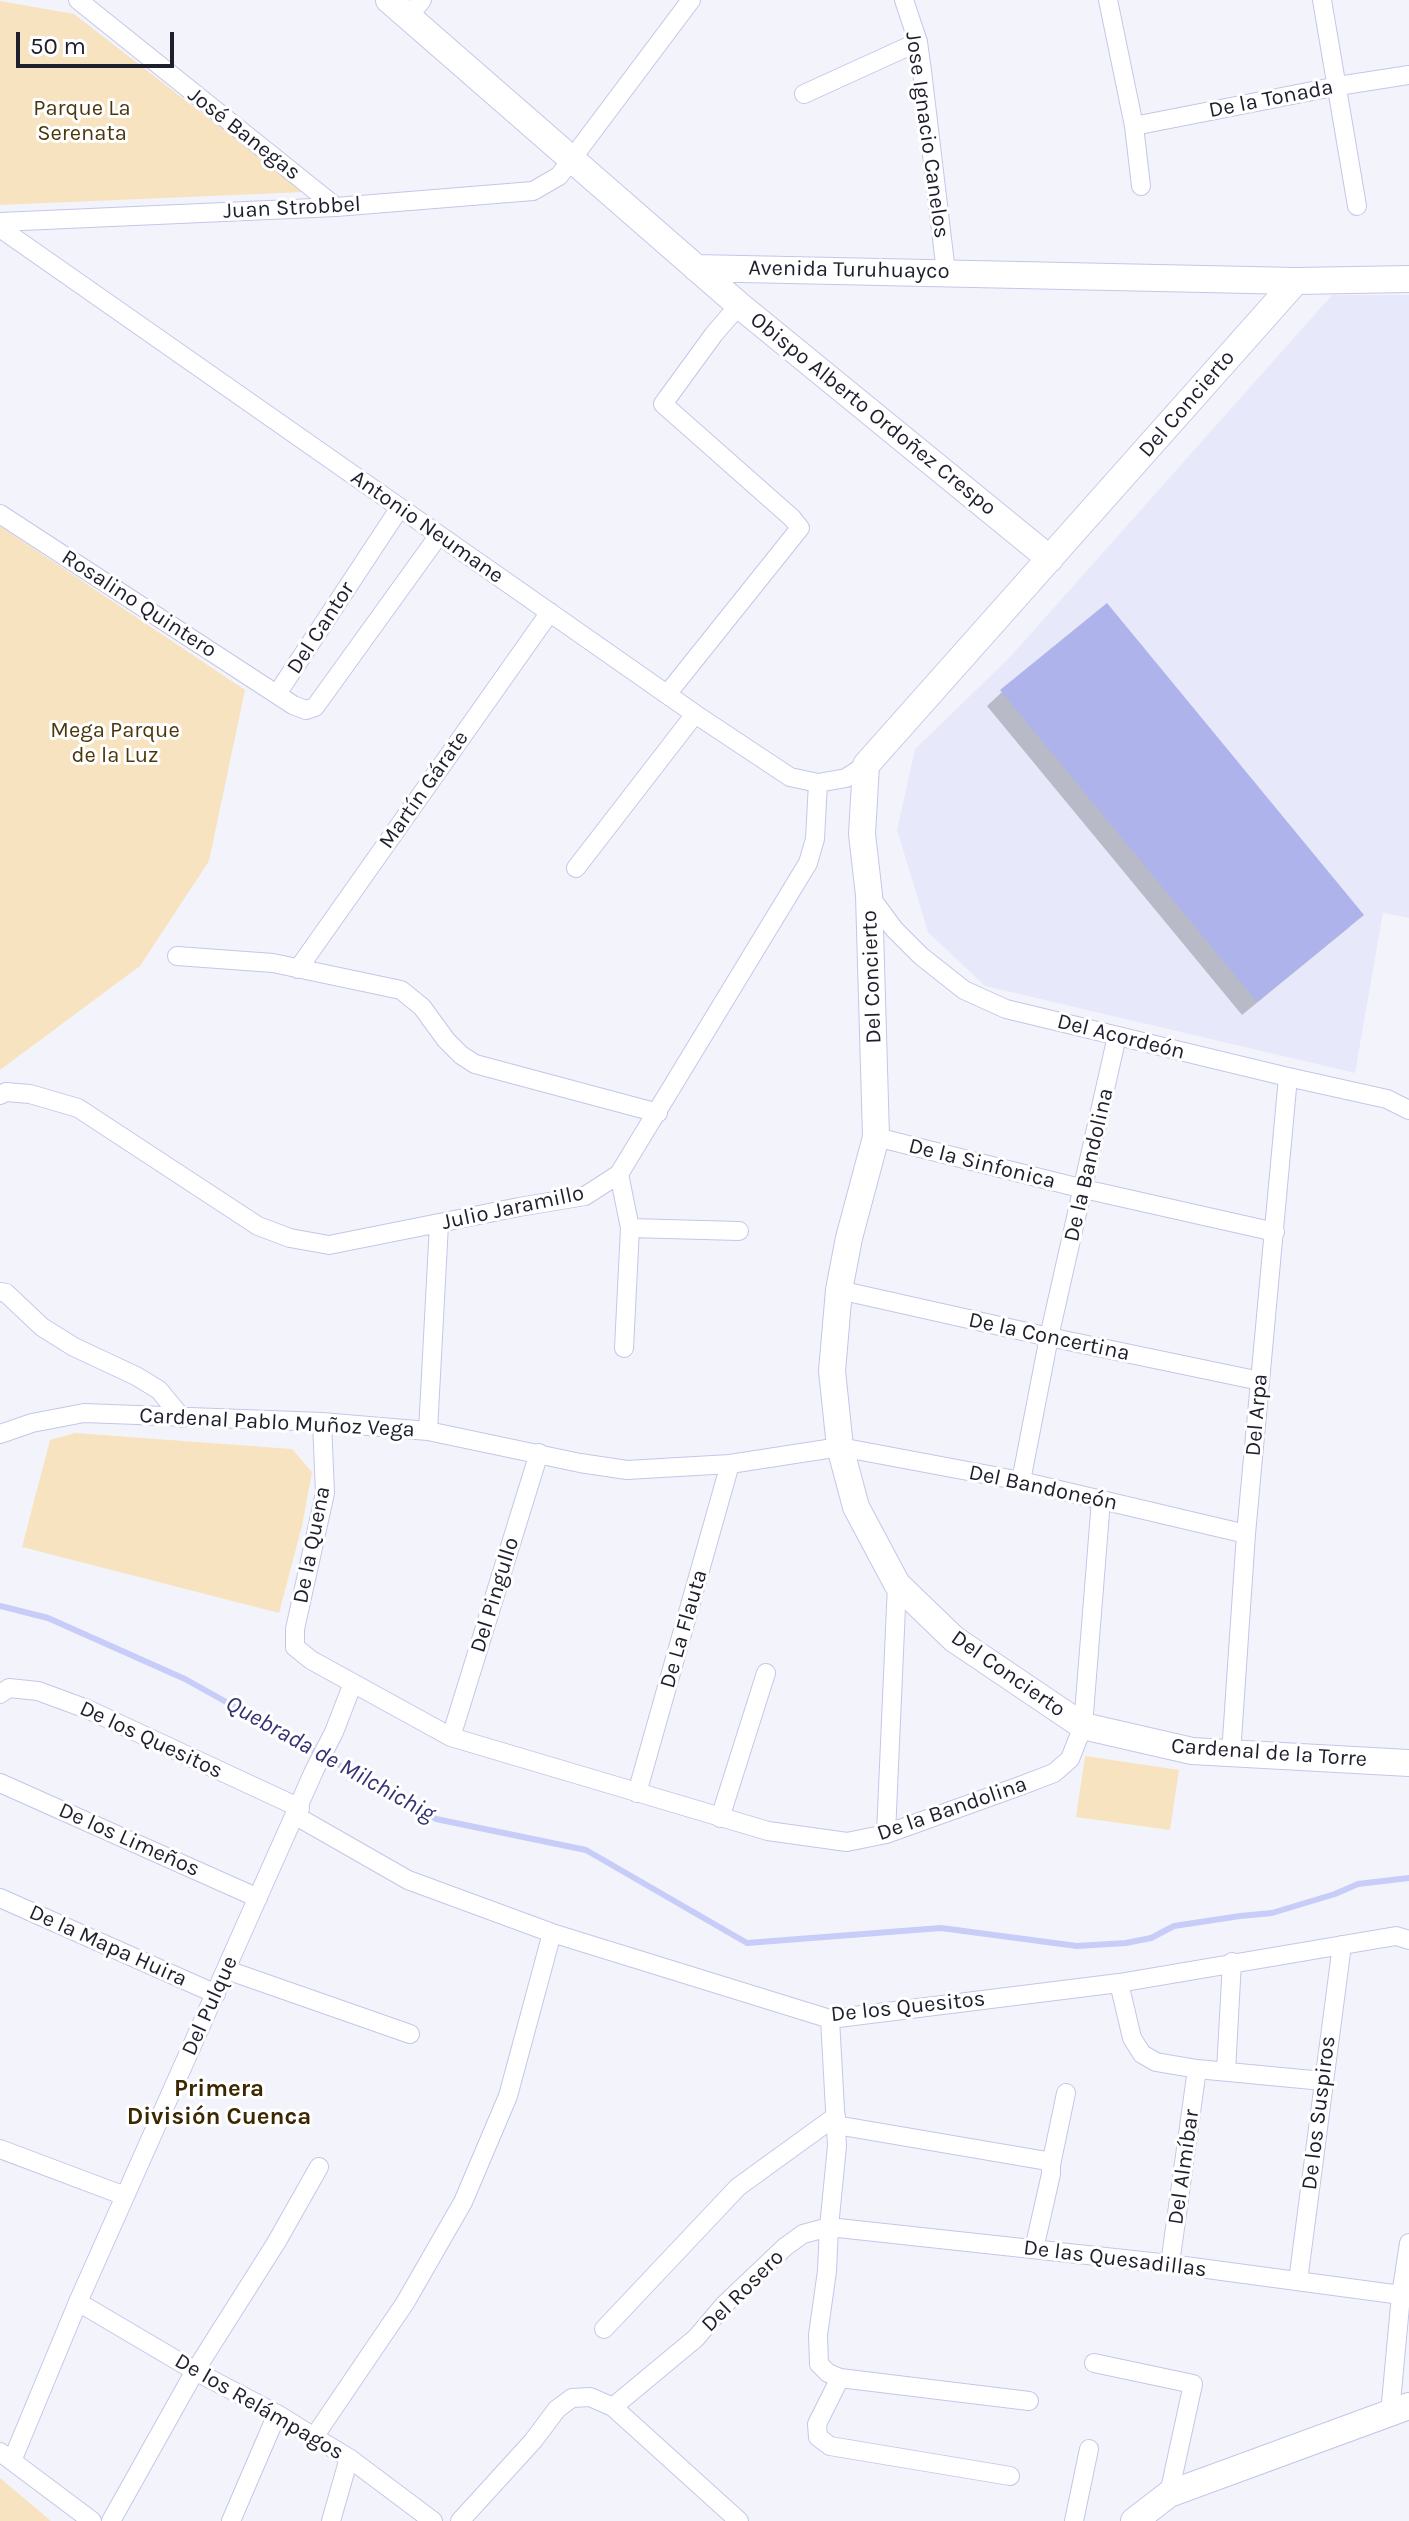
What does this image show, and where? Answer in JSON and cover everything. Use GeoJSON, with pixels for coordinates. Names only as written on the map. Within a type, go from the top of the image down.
{"type":"FeatureCollection","features":[{"type":"Feature","properties":{"kind":"street","name":"José Banegas"},"geometry":{"type":"LineString","coordinates":[[78,0],[336,207]]}},
{"type":"Feature","properties":{"kind":"street","name":"Juan Strobbel"},"geometry":{"type":"LineString","coordinates":[[0,225],[336,207],[533,191],[559,176],[573,160],[691,0]]}},
{"type":"Feature","properties":{"kind":"street","name":"Jose Ignacio Canelos"},"geometry":{"type":"LineString","coordinates":[[904,0],[918,42],[946,272]]}},
{"type":"Feature","properties":{"kind":"street"},"geometry":{"type":"LineString","coordinates":[[1108,0],[1134,126],[1141,186]]}},
{"type":"Feature","properties":{"kind":"street"},"geometry":{"type":"LineString","coordinates":[[1322,0],[1357,206]]}},
{"type":"Feature","properties":{"kind":"street"},"geometry":{"type":"LineString","coordinates":[[407,5],[573,160],[696,268]]}},
{"type":"Feature","properties":{"kind":"street"},"geometry":{"type":"LineString","coordinates":[[804,94],[918,42]]}},
{"type":"Feature","properties":{"kind":"street","name":"De la Tonada"},"geometry":{"type":"LineString","coordinates":[[1134,126],[1409,75]]}},
{"type":"Feature","properties":{"kind":"street","name":"Antonio Neumane"},"geometry":{"type":"LineString","coordinates":[[0,225],[399,509],[695,714],[790,777],[818,783]]}},
{"type":"Feature","properties":{"kind":"street","name":"Avenida Turuhuayco"},"geometry":{"type":"LineString","coordinates":[[696,268],[1296,281],[1409,279]]}},
{"type":"Feature","properties":{"kind":"street","name":"Obispo Alberto Ordoñez Crespo"},"geometry":{"type":"LineString","coordinates":[[696,268],[1050,559]]}},
{"type":"Feature","properties":{"kind":"street","name":"Del Concierto"},"geometry":{"type":"LineString","coordinates":[[1083,1726],[954,1639],[897,1584],[856,1507],[840,1447],[832,1371],[839,1290],[849,1238],[876,1137],[869,895],[862,834],[866,765],[1296,281]]}},
{"type":"Feature","properties":{"kind":"street"},"geometry":{"type":"LineString","coordinates":[[668,693],[800,528],[663,404],[739,305]]}},
{"type":"Feature","properties":{"kind":"street","name":"Del Cantor"},"geometry":{"type":"LineString","coordinates":[[399,509],[277,694],[300,709],[315,707],[439,535]]}},
{"type":"Feature","properties":{"kind":"street","name":"Rosalino Quintero"},"geometry":{"type":"LineString","coordinates":[[0,514],[277,694]]}},
{"type":"Feature","properties":{"kind":"street","name":"Martín Gárate"},"geometry":{"type":"LineString","coordinates":[[298,969],[550,612]]}},
{"type":"Feature","properties":{"kind":"street"},"geometry":{"type":"LineString","coordinates":[[576,868],[695,714]]}},
{"type":"Feature","properties":{"kind":"street"},"geometry":{"type":"LineString","coordinates":[[818,783],[846,778],[866,765]]}},
{"type":"Feature","properties":{"kind":"street","name":"Julio Jaramillo"},"geometry":{"type":"LineString","coordinates":[[0,1095],[6,1092],[30,1094],[78,1108],[258,1226],[290,1238],[329,1245],[585,1196],[619,1174],[808,863],[815,839],[818,783]]}},
{"type":"Feature","properties":{"kind":"street","name":"Del Acordeón"},"geometry":{"type":"LineString","coordinates":[[869,895],[894,929],[921,956],[964,990],[1006,1009],[1387,1099],[1409,1110]]}},
{"type":"Feature","properties":{"kind":"street"},"geometry":{"type":"LineString","coordinates":[[177,956],[273,963],[401,990],[422,1007],[446,1040],[475,1064],[658,1113]]}},
{"type":"Feature","properties":{"kind":"street","name":"De la Bandolina"},"geometry":{"type":"LineString","coordinates":[[1021,1481],[1049,1337],[1117,1036]]}},
{"type":"Feature","properties":{"kind":"street","name":"Del Arpa"},"geometry":{"type":"LineString","coordinates":[[1231,1754],[1246,1534],[1288,1077]]}},
{"type":"Feature","properties":{"kind":"street","name":"De la Sinfonica"},"geometry":{"type":"LineString","coordinates":[[876,1137],[1084,1189],[1275,1232]]}},
{"type":"Feature","properties":{"kind":"street"},"geometry":{"type":"LineString","coordinates":[[619,1174],[630,1228],[624,1348]]}},
{"type":"Feature","properties":{"kind":"street"},"geometry":{"type":"LineString","coordinates":[[428,1431],[439,1224]]}},
{"type":"Feature","properties":{"kind":"street"},"geometry":{"type":"LineString","coordinates":[[630,1228],[739,1231]]}},
{"type":"Feature","properties":{"kind":"street","name":"De la Concertina"},"geometry":{"type":"LineString","coordinates":[[839,1290],[1260,1381]]}},
{"type":"Feature","properties":{"kind":"street"},"geometry":{"type":"LineString","coordinates":[[0,1292],[6,1293],[42,1327],[63,1341],[159,1390],[182,1418]]}},
{"type":"Feature","properties":{"kind":"street","name":"Cardenal Pablo Muñoz Vega"},"geometry":{"type":"LineString","coordinates":[[0,1434],[32,1423],[84,1413],[322,1422],[428,1431],[627,1470],[730,1464],[840,1447]]}},
{"type":"Feature","properties":{"kind":"street","name":"De la Quena"},"geometry":{"type":"LineString","coordinates":[[311,1660],[295,1647],[295,1629],[325,1493],[322,1422]]}},
{"type":"Feature","properties":{"kind":"street","name":"Del Bandoneón"},"geometry":{"type":"LineString","coordinates":[[840,1447],[1021,1481],[1246,1534]]}},
{"type":"Feature","properties":{"kind":"street","name":"Del Pingullo"},"geometry":{"type":"LineString","coordinates":[[451,1737],[539,1453]]}},
{"type":"Feature","properties":{"kind":"street","name":"De La Flauta"},"geometry":{"type":"LineString","coordinates":[[637,1793],[730,1464]]}},
{"type":"Feature","properties":{"kind":"street","name":"De la Bandolina"},"geometry":{"type":"LineString","coordinates":[[311,1660],[451,1737],[768,1831],[847,1842],[886,1834],[1054,1773],[1070,1759],[1083,1726],[1101,1500]]}},
{"type":"Feature","properties":{"kind":"street"},"geometry":{"type":"LineString","coordinates":[[886,1834],[897,1584]]}},
{"type":"Feature","properties":{"kind":"street"},"geometry":{"type":"LineString","coordinates":[[720,1818],[766,1673]]}},
{"type":"Feature","properties":{"kind":"street","name":"Del Pulque"},"geometry":{"type":"LineString","coordinates":[[6,2457],[298,1812],[353,1683]]}},
{"type":"Feature","properties":{"kind":"street","name":"De los Quesitos"},"geometry":{"type":"LineString","coordinates":[[0,1694],[9,1688],[38,1691],[87,1709],[298,1812],[408,1880],[552,1933],[830,2019],[1119,1983],[1396,1936],[1409,1940]]}},
{"type":"Feature","properties":{"kind":"street","name":"Cardenal de la Torre"},"geometry":{"type":"LineString","coordinates":[[1083,1726],[1192,1751],[1409,1763]]}},
{"type":"Feature","properties":{"kind":"street","name":"De los Limeños"},"geometry":{"type":"LineString","coordinates":[[0,1783],[258,1898]]}},
{"type":"Feature","properties":{"kind":"street","name":"De la Mapa Huira"},"geometry":{"type":"LineString","coordinates":[[0,1898],[216,1994]]}},
{"type":"Feature","properties":{"kind":"street"},"geometry":{"type":"LineString","coordinates":[[314,2437],[405,2303],[463,2202],[508,2096],[552,1933]]}},
{"type":"Feature","properties":{"kind":"street","name":"De los Suspiros"},"geometry":{"type":"LineString","coordinates":[[1298,2281],[1342,1945]]}},
{"type":"Feature","properties":{"kind":"street"},"geometry":{"type":"LineString","coordinates":[[1226,2071],[1232,1962]]}},
{"type":"Feature","properties":{"kind":"street"},"geometry":{"type":"LineString","coordinates":[[227,1970],[410,2034]]}},
{"type":"Feature","properties":{"kind":"street"},"geometry":{"type":"LineString","coordinates":[[1119,1983],[1132,2038],[1142,2054],[1156,2062],[1323,2081]]}},
{"type":"Feature","properties":{"kind":"street"},"geometry":{"type":"LineString","coordinates":[[830,2019],[837,2146],[827,2271],[818,2335],[819,2364],[828,2373],[840,2378],[1029,2401]]}},
{"type":"Feature","properties":{"kind":"street","name":"Del Almíbar"},"geometry":{"type":"LineString","coordinates":[[1170,2264],[1197,2069]]}},
{"type":"Feature","properties":{"kind":"street"},"geometry":{"type":"LineString","coordinates":[[1034,2249],[1066,2093]]}},
{"type":"Feature","properties":{"kind":"street"},"geometry":{"type":"LineString","coordinates":[[604,2329],[738,2187],[836,2121],[1047,2161],[1051,2165]]}},
{"type":"Feature","properties":{"kind":"street"},"geometry":{"type":"LineString","coordinates":[[0,2149],[125,2196]]}},
{"type":"Feature","properties":{"kind":"street"},"geometry":{"type":"LineString","coordinates":[[111,2521],[195,2371],[276,2243],[319,2167]]}},
{"type":"Feature","properties":{"kind":"street","name":"De las Quesadillas"},"geometry":{"type":"LineString","coordinates":[[829,2227],[1170,2264],[1401,2295]]}},
{"type":"Feature","properties":{"kind":"street","name":"Del Rosero"},"geometry":{"type":"LineString","coordinates":[[613,2407],[696,2338],[724,2305],[785,2247],[803,2234],[829,2227]]}},
{"type":"Feature","properties":{"kind":"street"},"geometry":{"type":"LineString","coordinates":[[1134,2521],[1169,2494],[1400,2409],[1401,2295],[1409,2243]]}},
{"type":"Feature","properties":{"kind":"street","name":"De los Relámpagos"},"geometry":{"type":"LineString","coordinates":[[78,2302],[349,2458],[433,2521]]}},
{"type":"Feature","properties":{"kind":"street"},"geometry":{"type":"LineString","coordinates":[[1094,2363],[1193,2384],[1169,2494]]}},
{"type":"Feature","properties":{"kind":"street"},"geometry":{"type":"LineString","coordinates":[[840,2378],[817,2424],[818,2437],[830,2446],[1010,2476]]}},
{"type":"Feature","properties":{"kind":"street"},"geometry":{"type":"LineString","coordinates":[[460,2521],[533,2441],[557,2409],[572,2398],[590,2397],[613,2407],[739,2521]]}},
{"type":"Feature","properties":{"kind":"street"},"geometry":{"type":"LineString","coordinates":[[231,2521],[277,2414]]}},
{"type":"Feature","properties":{"kind":"street"},"geometry":{"type":"LineString","coordinates":[[1074,2521],[1089,2449]]}},
{"type":"Feature","properties":{"kind":"street"},"geometry":{"type":"LineString","coordinates":[[6,2457],[92,2521]]}},
{"type":"Feature","properties":{"kind":"street"},"geometry":{"type":"LineString","coordinates":[[331,2521],[349,2458]]}},
{"type":"Feature","properties":{"kind":"shaded area"},"geometry":{"type":"Polygon","coordinates":[[[1332,295],[1409,295],[1409,918],[1383,913],[1355,1073],[985,986],[928,932],[897,830],[915,749],[1010,657],[1332,295]]]}},
{"type":"Feature","properties":{"kind":"green space","name":"Parque La Serenata"},"geometry":{"type":"Polygon","coordinates":[[[0,1],[74,14],[304,192],[0,205],[0,1]]]}},
{"type":"Feature","properties":{"kind":"green space","name":"Mega Parque de la Luz"},"geometry":{"type":"Polygon","coordinates":[[[0,526],[245,690],[209,861],[140,966],[0,1070],[0,526]]]}},
{"type":"Feature","properties":{"kind":"green space"},"geometry":{"type":"Polygon","coordinates":[[[75,1433],[292,1449],[312,1472],[302,1526],[279,1613],[22,1547],[50,1440],[75,1433]]]}},
{"type":"Feature","properties":{"kind":"green space"},"geometry":{"type":"Polygon","coordinates":[[[1085,1756],[1179,1770],[1170,1830],[1076,1817],[1085,1756]]]}},
{"type":"Feature","properties":{"kind":"green space"},"geometry":{"type":"Polygon","coordinates":[[[0,2478],[51,2521],[0,2521],[0,2478]]]}},
{"type":"Feature","properties":{"kind":"building"},"geometry":{"type":"Polygon","coordinates":[[[1107,603],[1364,915],[1257,1002],[1000,690],[1107,603]]]}},
{"type":"Feature","properties":{"kind":"waterway","name":"Quebrada de Milchichig"},"geometry":{"type":"LineString","coordinates":[[0,1606],[48,1618],[185,1679],[436,1819],[586,1850],[747,1943],[941,1928],[1077,1946],[1126,1943],[1151,1938],[1174,1926],[1272,1913],[1358,1884],[1409,1878]]}},
{"type":"Feature","properties":{"kind":"district","name":"Primera División Cuenca"},"geometry":{"type":"Point","coordinates":[219,2103]}}]}
